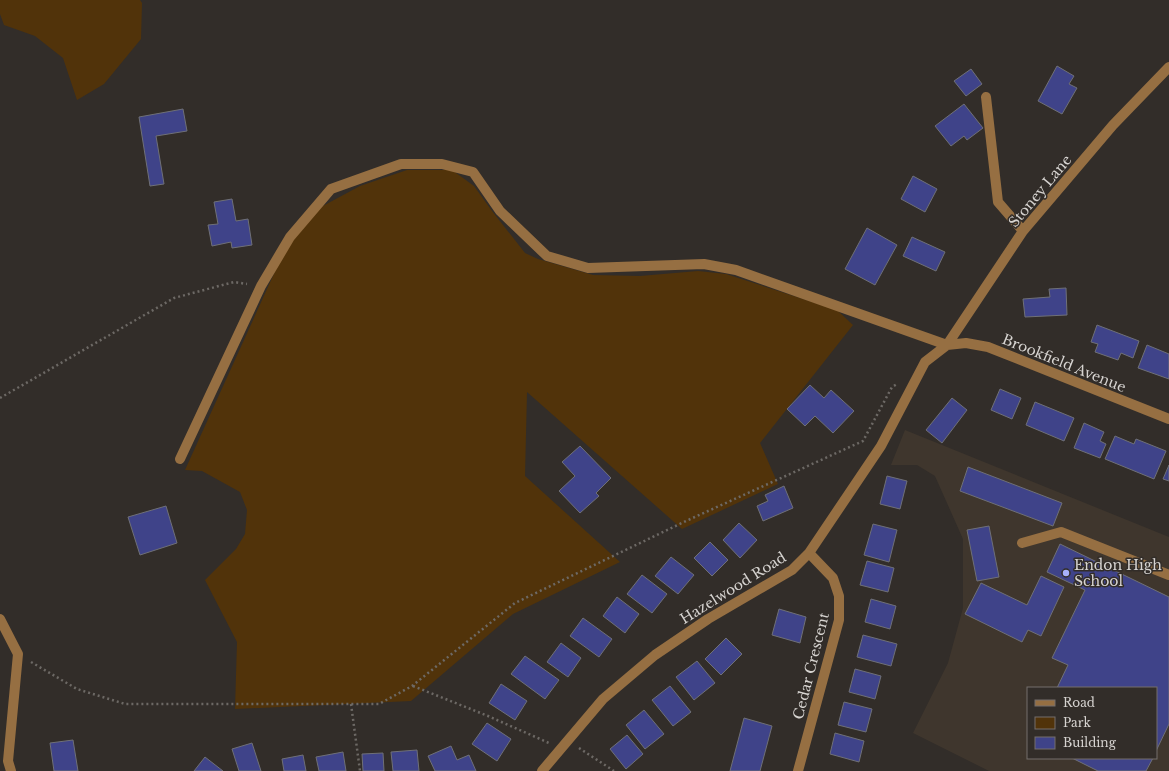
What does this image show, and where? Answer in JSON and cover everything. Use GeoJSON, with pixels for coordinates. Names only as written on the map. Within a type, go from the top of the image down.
{"type":"FeatureCollection","features":[{"type":"Feature","properties":{"kind":"street","name":"Stoney Lane"},"geometry":{"type":"LineString","coordinates":[[947,345],[1023,231],[1114,125],[1169,67]]}},
{"type":"Feature","properties":{"kind":"street"},"geometry":{"type":"LineString","coordinates":[[986,97],[998,202],[1023,231]]}},
{"type":"Feature","properties":{"kind":"street"},"geometry":{"type":"LineString","coordinates":[[180,459],[261,286],[290,237],[331,189],[401,164],[442,164],[473,172],[500,211],[547,256],[588,268],[704,264],[736,270],[947,345]]}},
{"type":"Feature","properties":{"kind":"street","name":"Brookfield Avenue"},"geometry":{"type":"LineString","coordinates":[[947,345],[966,343],[988,347],[1169,419]]}},
{"type":"Feature","properties":{"kind":"street","name":"Hazelwood Road"},"geometry":{"type":"LineString","coordinates":[[542,771],[603,699],[655,655],[708,619],[792,570],[809,553],[880,446],[925,362],[947,345]]}},
{"type":"Feature","properties":{"kind":"street"},"geometry":{"type":"LineString","coordinates":[[1022,543],[1061,532],[1169,575]]}},
{"type":"Feature","properties":{"kind":"street","name":"Cedar Crescent"},"geometry":{"type":"LineString","coordinates":[[798,771],[839,620],[839,596],[833,578],[809,553]]}},
{"type":"Feature","properties":{"kind":"street"},"geometry":{"type":"LineString","coordinates":[[0,619],[18,654],[8,761],[11,771]]}},
{"type":"Feature","properties":{"kind":"path"},"geometry":{"type":"LineString","coordinates":[[0,398],[174,298],[234,282],[261,286]]}},
{"type":"Feature","properties":{"kind":"path"},"geometry":{"type":"LineString","coordinates":[[18,654],[77,689],[125,704],[379,704],[412,686],[515,603],[686,521],[863,441],[892,387],[898,383]]}},
{"type":"Feature","properties":{"kind":"path"},"geometry":{"type":"LineString","coordinates":[[412,686],[565,745],[614,771]]}},
{"type":"Feature","properties":{"kind":"path"},"geometry":{"type":"LineString","coordinates":[[351,704],[360,771]]}},
{"type":"Feature","properties":{"kind":"shaded area","name":"Endon High School"},"geometry":{"type":"Polygon","coordinates":[[[905,430],[1169,537],[1169,771],[989,771],[913,733],[948,663],[963,608],[963,539],[935,476],[917,465],[891,465],[905,430]]]}},
{"type":"Feature","properties":{"kind":"green space"},"geometry":{"type":"Polygon","coordinates":[[[0,0],[140,0],[142,3],[141,39],[104,84],[77,100],[63,58],[35,36],[4,25],[0,14],[0,0]]]}},
{"type":"Feature","properties":{"kind":"green space"},"geometry":{"type":"Polygon","coordinates":[[[407,170],[452,170],[474,186],[525,253],[538,259],[593,275],[640,276],[698,271],[726,274],[837,310],[853,325],[760,443],[778,484],[682,529],[527,392],[525,476],[620,562],[513,614],[411,701],[235,709],[237,642],[205,580],[236,549],[245,534],[247,510],[240,492],[202,471],[185,470],[287,245],[321,207],[360,186],[407,170]]]}},
{"type":"Feature","properties":{"kind":"building"},"geometry":{"type":"Polygon","coordinates":[[[1057,66],[1074,76],[1069,84],[1077,88],[1062,114],[1038,101],[1057,66]]]}},
{"type":"Feature","properties":{"kind":"building"},"geometry":{"type":"Polygon","coordinates":[[[971,69],[982,84],[966,96],[954,81],[971,69]]]}},
{"type":"Feature","properties":{"kind":"building"},"geometry":{"type":"Polygon","coordinates":[[[964,104],[983,128],[967,140],[964,136],[951,146],[935,126],[964,104]]]}},
{"type":"Feature","properties":{"kind":"building"},"geometry":{"type":"Polygon","coordinates":[[[183,109],[187,131],[156,136],[164,184],[150,186],[139,117],[183,109]]]}},
{"type":"Feature","properties":{"kind":"building"},"geometry":{"type":"Polygon","coordinates":[[[913,176],[937,189],[925,212],[901,199],[913,176]]]}},
{"type":"Feature","properties":{"kind":"building"},"geometry":{"type":"Polygon","coordinates":[[[232,199],[236,221],[248,219],[252,245],[232,248],[231,242],[212,246],[208,225],[218,224],[214,202],[232,199]]]}},
{"type":"Feature","properties":{"kind":"building"},"geometry":{"type":"Polygon","coordinates":[[[867,228],[897,245],[875,285],[845,269],[867,228]]]}},
{"type":"Feature","properties":{"kind":"building"},"geometry":{"type":"Polygon","coordinates":[[[912,237],[945,252],[936,271],[903,256],[912,237]]]}},
{"type":"Feature","properties":{"kind":"building"},"geometry":{"type":"Polygon","coordinates":[[[1066,288],[1067,315],[1025,317],[1023,299],[1050,297],[1049,289],[1066,288]]]}},
{"type":"Feature","properties":{"kind":"building"},"geometry":{"type":"Polygon","coordinates":[[[1097,325],[1139,341],[1133,358],[1121,353],[1118,360],[1095,352],[1098,344],[1091,342],[1097,325]]]}},
{"type":"Feature","properties":{"kind":"building"},"geometry":{"type":"Polygon","coordinates":[[[1147,345],[1169,354],[1169,379],[1138,368],[1147,345]]]}},
{"type":"Feature","properties":{"kind":"building"},"geometry":{"type":"Polygon","coordinates":[[[810,385],[824,398],[831,390],[854,411],[833,433],[815,416],[805,426],[787,409],[810,385]]]}},
{"type":"Feature","properties":{"kind":"building"},"geometry":{"type":"Polygon","coordinates":[[[1000,389],[1021,398],[1012,419],[991,410],[1000,389]]]}},
{"type":"Feature","properties":{"kind":"building"},"geometry":{"type":"Polygon","coordinates":[[[952,398],[967,410],[942,443],[926,430],[952,398]]]}},
{"type":"Feature","properties":{"kind":"building"},"geometry":{"type":"Polygon","coordinates":[[[1035,402],[1074,418],[1064,441],[1026,425],[1035,402]]]}},
{"type":"Feature","properties":{"kind":"building"},"geometry":{"type":"Polygon","coordinates":[[[1084,423],[1104,432],[1100,441],[1106,444],[1100,458],[1074,448],[1084,423]]]}},
{"type":"Feature","properties":{"kind":"building"},"geometry":{"type":"Polygon","coordinates":[[[1115,436],[1134,444],[1136,439],[1166,451],[1154,479],[1105,459],[1115,436]]]}},
{"type":"Feature","properties":{"kind":"building"},"geometry":{"type":"Polygon","coordinates":[[[580,446],[611,478],[596,493],[599,496],[580,513],[559,491],[575,476],[562,462],[580,446]]]}},
{"type":"Feature","properties":{"kind":"building"},"geometry":{"type":"Polygon","coordinates":[[[1169,465],[1169,481],[1163,479],[1169,465]]]}},
{"type":"Feature","properties":{"kind":"building"},"geometry":{"type":"Polygon","coordinates":[[[968,467],[1062,503],[1053,526],[960,491],[968,467]]]}},
{"type":"Feature","properties":{"kind":"building"},"geometry":{"type":"Polygon","coordinates":[[[887,476],[907,481],[900,509],[880,504],[887,476]]]}},
{"type":"Feature","properties":{"kind":"building"},"geometry":{"type":"Polygon","coordinates":[[[784,486],[793,508],[763,521],[757,506],[768,501],[765,495],[784,486]]]}},
{"type":"Feature","properties":{"kind":"building"},"geometry":{"type":"Polygon","coordinates":[[[166,506],[177,543],[140,555],[128,517],[166,506]]]}},
{"type":"Feature","properties":{"kind":"building"},"geometry":{"type":"Polygon","coordinates":[[[739,523],[757,540],[740,558],[723,540],[739,523]]]}},
{"type":"Feature","properties":{"kind":"building"},"geometry":{"type":"Polygon","coordinates":[[[873,524],[897,530],[889,562],[864,555],[873,524]]]}},
{"type":"Feature","properties":{"kind":"building"},"geometry":{"type":"Polygon","coordinates":[[[989,526],[999,577],[977,581],[967,530],[989,526]]]}},
{"type":"Feature","properties":{"kind":"building"},"geometry":{"type":"Polygon","coordinates":[[[710,542],[728,560],[712,576],[694,558],[710,542]]]}},
{"type":"Feature","properties":{"kind":"building"},"geometry":{"type":"Polygon","coordinates":[[[1060,544],[1169,597],[1169,724],[1157,749],[1157,687],[1057,687],[1068,665],[1052,658],[1085,590],[1047,572],[1060,544]]]}},
{"type":"Feature","properties":{"kind":"building"},"geometry":{"type":"Polygon","coordinates":[[[671,557],[694,575],[678,594],[655,576],[671,557]]]}},
{"type":"Feature","properties":{"kind":"building"},"geometry":{"type":"Polygon","coordinates":[[[867,561],[894,568],[888,592],[860,585],[867,561]]]}},
{"type":"Feature","properties":{"kind":"building"},"geometry":{"type":"Polygon","coordinates":[[[642,575],[667,594],[652,613],[627,594],[642,575]]]}},
{"type":"Feature","properties":{"kind":"building"},"geometry":{"type":"Polygon","coordinates":[[[1041,576],[1064,587],[1041,636],[1028,630],[1022,642],[965,614],[981,583],[1027,605],[1041,576]]]}},
{"type":"Feature","properties":{"kind":"building"},"geometry":{"type":"Polygon","coordinates":[[[617,597],[639,614],[625,633],[603,616],[617,597]]]}},
{"type":"Feature","properties":{"kind":"building"},"geometry":{"type":"Polygon","coordinates":[[[871,599],[896,606],[890,629],[865,622],[871,599]]]}},
{"type":"Feature","properties":{"kind":"building"},"geometry":{"type":"Polygon","coordinates":[[[779,609],[806,617],[800,643],[772,635],[779,609]]]}},
{"type":"Feature","properties":{"kind":"building"},"geometry":{"type":"Polygon","coordinates":[[[583,618],[612,639],[599,657],[570,636],[583,618]]]}},
{"type":"Feature","properties":{"kind":"building"},"geometry":{"type":"Polygon","coordinates":[[[863,635],[897,644],[891,666],[857,657],[863,635]]]}},
{"type":"Feature","properties":{"kind":"building"},"geometry":{"type":"Polygon","coordinates":[[[726,638],[742,654],[721,675],[705,659],[726,638]]]}},
{"type":"Feature","properties":{"kind":"building"},"geometry":{"type":"Polygon","coordinates":[[[561,643],[581,658],[568,677],[547,662],[561,643]]]}},
{"type":"Feature","properties":{"kind":"building"},"geometry":{"type":"Polygon","coordinates":[[[525,656],[559,680],[545,699],[511,674],[525,656]]]}},
{"type":"Feature","properties":{"kind":"building"},"geometry":{"type":"Polygon","coordinates":[[[697,661],[715,683],[694,700],[676,677],[697,661]]]}},
{"type":"Feature","properties":{"kind":"building"},"geometry":{"type":"Polygon","coordinates":[[[855,669],[881,676],[875,699],[849,692],[855,669]]]}},
{"type":"Feature","properties":{"kind":"building"},"geometry":{"type":"Polygon","coordinates":[[[501,684],[527,701],[515,720],[489,703],[501,684]]]}},
{"type":"Feature","properties":{"kind":"building"},"geometry":{"type":"Polygon","coordinates":[[[670,686],[691,712],[673,726],[652,700],[670,686]]]}},
{"type":"Feature","properties":{"kind":"building"},"geometry":{"type":"Polygon","coordinates":[[[844,702],[872,709],[866,732],[838,725],[844,702]]]}},
{"type":"Feature","properties":{"kind":"building"},"geometry":{"type":"Polygon","coordinates":[[[644,710],[664,734],[645,749],[626,725],[644,710]]]}},
{"type":"Feature","properties":{"kind":"building"},"geometry":{"type":"Polygon","coordinates":[[[744,718],[772,726],[760,771],[730,771],[744,718]]]}},
{"type":"Feature","properties":{"kind":"building"},"geometry":{"type":"Polygon","coordinates":[[[487,723],[511,739],[497,761],[472,744],[487,723]]]}},
{"type":"Feature","properties":{"kind":"building"},"geometry":{"type":"Polygon","coordinates":[[[835,733],[864,741],[859,762],[830,754],[835,733]]]}},
{"type":"Feature","properties":{"kind":"building"},"geometry":{"type":"Polygon","coordinates":[[[627,735],[643,754],[626,769],[610,749],[627,735]]]}},
{"type":"Feature","properties":{"kind":"building"},"geometry":{"type":"Polygon","coordinates":[[[73,740],[78,771],[54,771],[50,743],[73,740]]]}},
{"type":"Feature","properties":{"kind":"building"},"geometry":{"type":"Polygon","coordinates":[[[252,743],[261,771],[239,771],[232,749],[252,743]]]}},
{"type":"Feature","properties":{"kind":"building"},"geometry":{"type":"Polygon","coordinates":[[[451,746],[457,760],[469,755],[476,771],[435,771],[428,756],[451,746]]]}},
{"type":"Feature","properties":{"kind":"building"},"geometry":{"type":"Polygon","coordinates":[[[417,750],[419,771],[393,771],[391,752],[417,750]]]}},
{"type":"Feature","properties":{"kind":"building"},"geometry":{"type":"Polygon","coordinates":[[[343,752],[346,771],[319,771],[316,757],[343,752]]]}},
{"type":"Feature","properties":{"kind":"building"},"geometry":{"type":"Polygon","coordinates":[[[383,753],[384,771],[363,771],[362,754],[383,753]]]}},
{"type":"Feature","properties":{"kind":"building"},"geometry":{"type":"Polygon","coordinates":[[[303,755],[306,771],[284,771],[282,759],[303,755]]]}},
{"type":"Feature","properties":{"kind":"building"},"geometry":{"type":"Polygon","coordinates":[[[205,757],[223,771],[194,771],[205,757]]]}},
{"type":"Feature","properties":{"kind":"building"},"geometry":{"type":"Polygon","coordinates":[[[1074,759],[1152,759],[1146,771],[1098,771],[1074,759]]]}},
{"type":"Feature","properties":{"kind":"place","name":"Endon High School"},"geometry":{"type":"Point","coordinates":[1066,573]}}]}
